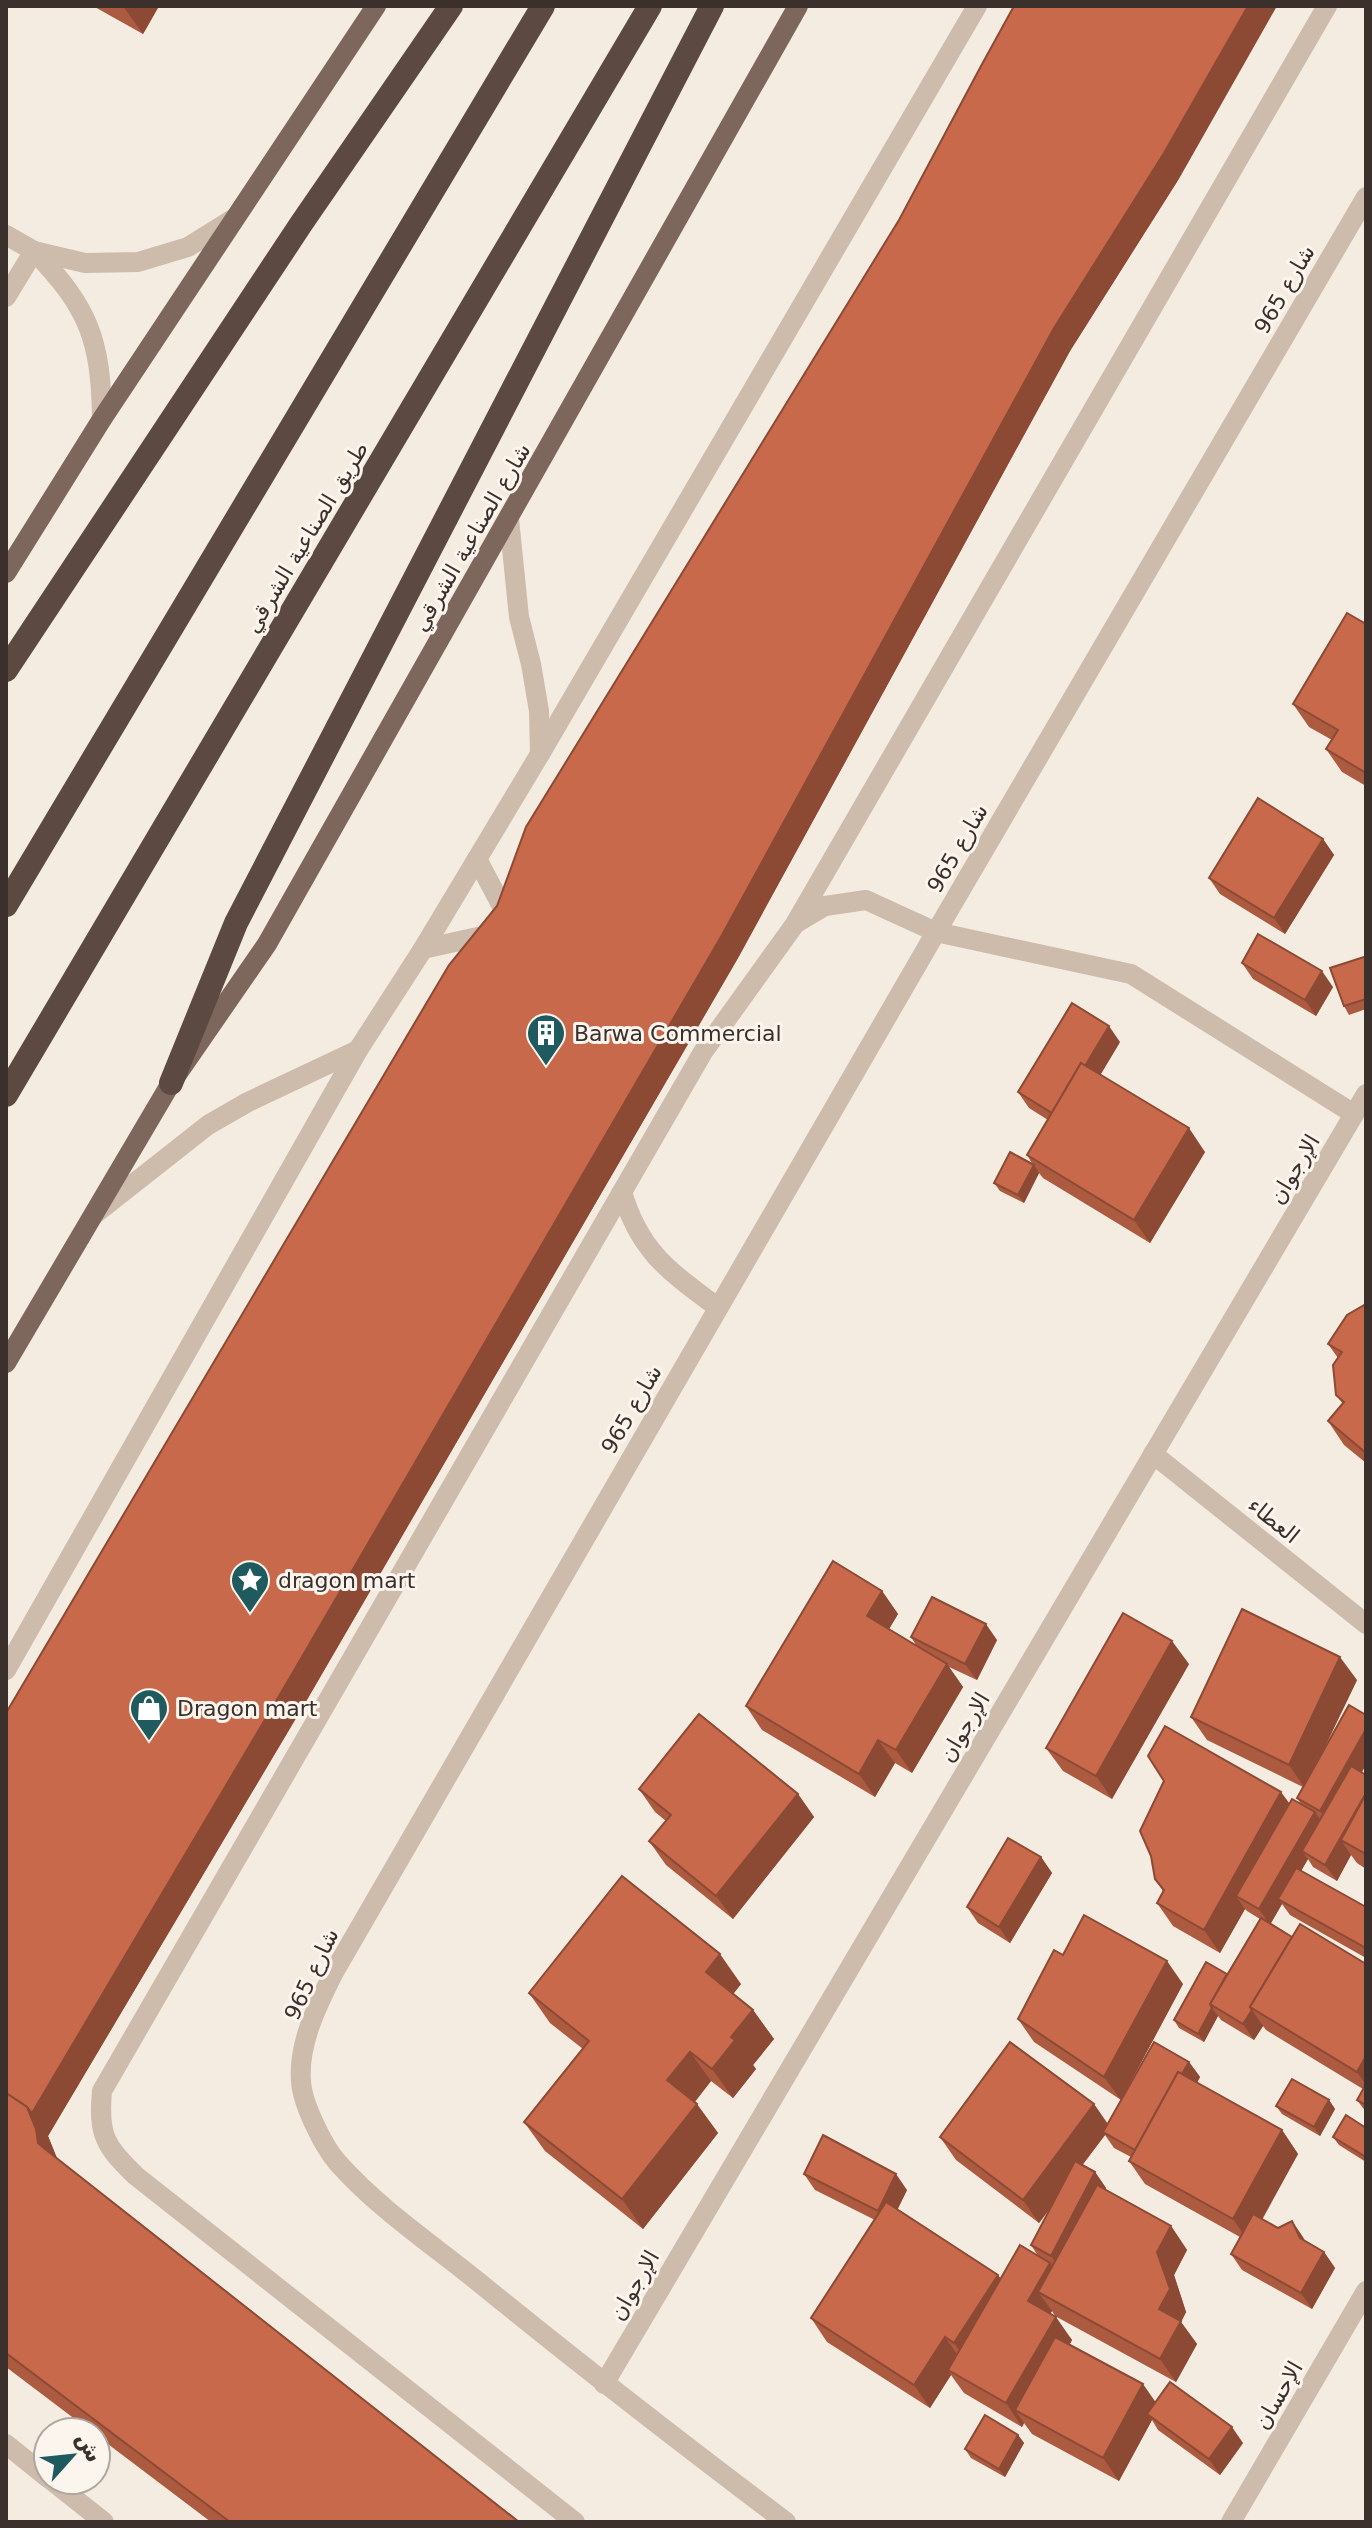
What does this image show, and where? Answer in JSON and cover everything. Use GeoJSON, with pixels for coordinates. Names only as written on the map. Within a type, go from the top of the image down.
{"type":"FeatureCollection","features":[{"type":"Feature","properties":{"kind":"highway"},"geometry":{"type":"LineString","coordinates":[[6,670],[301,224],[451,6]]}},
{"type":"Feature","properties":{"kind":"highway"},"geometry":{"type":"LineString","coordinates":[[6,905],[543,6]]}},
{"type":"Feature","properties":{"kind":"highway","name":"طريق الصناعية الشرقي"},"geometry":{"type":"LineString","coordinates":[[6,1095],[650,6]]}},
{"type":"Feature","properties":{"kind":"highway"},"geometry":{"type":"LineString","coordinates":[[171,1083],[236,923],[712,6]]}},
{"type":"Feature","properties":{"kind":"main road"},"geometry":{"type":"LineString","coordinates":[[6,573],[102,419],[376,6]]}},
{"type":"Feature","properties":{"kind":"main road","name":"شارع الصناعية الشرقي"},"geometry":{"type":"LineString","coordinates":[[171,1083],[267,944],[798,6]]}},
{"type":"Feature","properties":{"kind":"main road"},"geometry":{"type":"LineString","coordinates":[[6,1363],[171,1083]]}},
{"type":"Feature","properties":{"kind":"street"},"geometry":{"type":"LineString","coordinates":[[6,1670],[358,1050],[423,949],[540,754],[977,6]]}},
{"type":"Feature","properties":{"kind":"street"},"geometry":{"type":"LineString","coordinates":[[575,2522],[136,2176],[110,2151],[100,2120],[102,2091],[622,1192],[696,1047],[795,924],[1327,6]]}},
{"type":"Feature","properties":{"kind":"street","name":"شارع 965"},"geometry":{"type":"LineString","coordinates":[[786,2522],[604,2384],[386,2207],[336,2161],[312,2119],[301,2081],[305,2044],[316,2008],[334,1972],[717,1307],[1366,197]]}},
{"type":"Feature","properties":{"kind":"street"},"geometry":{"type":"LineString","coordinates":[[6,235],[34,251],[85,263],[138,262],[188,247],[233,219]]}},
{"type":"Feature","properties":{"kind":"street"},"geometry":{"type":"LineString","coordinates":[[6,297],[34,251]]}},
{"type":"Feature","properties":{"kind":"street"},"geometry":{"type":"LineString","coordinates":[[34,251],[66,285],[89,327],[101,372],[102,419]]}},
{"type":"Feature","properties":{"kind":"street"},"geometry":{"type":"LineString","coordinates":[[509,519],[519,617],[539,711],[540,754]]}},
{"type":"Feature","properties":{"kind":"street"},"geometry":{"type":"LineString","coordinates":[[423,949],[514,929],[477,859]]}},
{"type":"Feature","properties":{"kind":"street"},"geometry":{"type":"LineString","coordinates":[[795,924],[825,906],[866,900],[936,932],[1131,974],[1354,1114]]}},
{"type":"Feature","properties":{"kind":"street"},"geometry":{"type":"LineString","coordinates":[[89,1219],[208,1125],[248,1102],[358,1050]]}},
{"type":"Feature","properties":{"kind":"street","name":"الإرجوان"},"geometry":{"type":"LineString","coordinates":[[604,2384],[1366,1094]]}},
{"type":"Feature","properties":{"kind":"street"},"geometry":{"type":"LineString","coordinates":[[622,1192],[631,1220],[665,1268],[717,1307]]}},
{"type":"Feature","properties":{"kind":"street","name":"العطاء"},"geometry":{"type":"LineString","coordinates":[[1153,1454],[1366,1624]]}},
{"type":"Feature","properties":{"kind":"street","name":"الإحسان"},"geometry":{"type":"LineString","coordinates":[[1231,2522],[1366,2291]]}},
{"type":"Feature","properties":{"kind":"street"},"geometry":{"type":"LineString","coordinates":[[6,2444],[32,2465]]}},
{"type":"Feature","properties":{"kind":"street"},"geometry":{"type":"LineString","coordinates":[[71,2496],[104,2522]]}},
{"type":"Feature","properties":{"kind":"building","name":"Barwa Commercial"},"geometry":{"type":"Polygon","coordinates":[[[1014,6],[1248,6],[1164,153],[1054,328],[722,935],[292,1674],[32,2113],[6,2093],[6,1713],[449,965],[497,906],[526,827],[899,220],[1014,6]]]}},
{"type":"Feature","properties":{"kind":"building"},"geometry":{"type":"Polygon","coordinates":[[[1347,613],[1366,624],[1366,773],[1326,749],[1338,730],[1293,704],[1347,613]]]}},
{"type":"Feature","properties":{"kind":"building"},"geometry":{"type":"Polygon","coordinates":[[[1258,798],[1323,839],[1274,918],[1209,878],[1258,798]]]}},
{"type":"Feature","properties":{"kind":"building"},"geometry":{"type":"Polygon","coordinates":[[[1258,934],[1322,971],[1305,1000],[1242,963],[1258,934]]]}},
{"type":"Feature","properties":{"kind":"building"},"geometry":{"type":"Polygon","coordinates":[[[1364,957],[1366,999],[1344,1006],[1330,968],[1364,957]]]}},
{"type":"Feature","properties":{"kind":"building"},"geometry":{"type":"Polygon","coordinates":[[[1072,1003],[1109,1026],[1085,1066],[1081,1063],[1052,1113],[1018,1092],[1072,1003]]]}},
{"type":"Feature","properties":{"kind":"building"},"geometry":{"type":"Polygon","coordinates":[[[1081,1063],[1189,1128],[1134,1220],[1027,1155],[1081,1063]]]}},
{"type":"Feature","properties":{"kind":"building"},"geometry":{"type":"Polygon","coordinates":[[[1010,1152],[1034,1165],[1018,1195],[994,1183],[1010,1152]]]}},
{"type":"Feature","properties":{"kind":"building"},"geometry":{"type":"Polygon","coordinates":[[[1366,1304],[1366,1453],[1328,1421],[1344,1402],[1336,1395],[1333,1365],[1342,1352],[1328,1344],[1347,1315],[1366,1304]]]}},
{"type":"Feature","properties":{"kind":"building"},"geometry":{"type":"Polygon","coordinates":[[[833,1561],[882,1591],[867,1616],[947,1664],[896,1750],[878,1740],[859,1774],[746,1706],[833,1561]]]}},
{"type":"Feature","properties":{"kind":"building"},"geometry":{"type":"Polygon","coordinates":[[[932,1597],[986,1624],[965,1664],[911,1637],[932,1597]]]}},
{"type":"Feature","properties":{"kind":"building"},"geometry":{"type":"Polygon","coordinates":[[[1242,1609],[1340,1657],[1289,1765],[1191,1717],[1242,1609]]]}},
{"type":"Feature","properties":{"kind":"building"},"geometry":{"type":"Polygon","coordinates":[[[1123,1613],[1172,1641],[1096,1776],[1046,1748],[1123,1613]]]}},
{"type":"Feature","properties":{"kind":"building"},"geometry":{"type":"Polygon","coordinates":[[[1349,1705],[1366,1715],[1366,1729],[1320,1811],[1297,1798],[1349,1705]]]}},
{"type":"Feature","properties":{"kind":"building"},"geometry":{"type":"Polygon","coordinates":[[[699,1714],[798,1794],[716,1896],[649,1841],[671,1815],[639,1789],[699,1714]]]}},
{"type":"Feature","properties":{"kind":"building"},"geometry":{"type":"Polygon","coordinates":[[[1165,1726],[1281,1792],[1204,1930],[1157,1903],[1164,1890],[1155,1879],[1151,1856],[1140,1831],[1164,1781],[1148,1756],[1165,1726]]]}},
{"type":"Feature","properties":{"kind":"building"},"geometry":{"type":"Polygon","coordinates":[[[1351,1766],[1366,1775],[1366,1793],[1325,1865],[1302,1851],[1351,1766]]]}},
{"type":"Feature","properties":{"kind":"building"},"geometry":{"type":"Polygon","coordinates":[[[1366,1794],[1366,1854],[1341,1840],[1366,1794]]]}},
{"type":"Feature","properties":{"kind":"building"},"geometry":{"type":"Polygon","coordinates":[[[1292,1799],[1315,1812],[1259,1909],[1236,1896],[1292,1799]]]}},
{"type":"Feature","properties":{"kind":"building"},"geometry":{"type":"Polygon","coordinates":[[[1008,1838],[1041,1857],[999,1927],[967,1907],[1008,1838]]]}},
{"type":"Feature","properties":{"kind":"building"},"geometry":{"type":"Polygon","coordinates":[[[1296,1868],[1366,1907],[1366,1948],[1278,1899],[1296,1868]]]}},
{"type":"Feature","properties":{"kind":"building"},"geometry":{"type":"Polygon","coordinates":[[[622,1876],[720,1954],[706,1972],[753,2010],[731,2037],[735,2040],[712,2069],[690,2052],[667,2080],[697,2104],[622,2199],[524,2122],[589,2041],[529,1993],[622,1876]]]}},
{"type":"Feature","properties":{"kind":"building"},"geometry":{"type":"Polygon","coordinates":[[[1084,1915],[1167,1961],[1104,2077],[1018,2019],[1054,1950],[1063,1955],[1084,1915]]]}},
{"type":"Feature","properties":{"kind":"building"},"geometry":{"type":"Polygon","coordinates":[[[1261,1918],[1292,1937],[1243,2024],[1210,2004],[1261,1918]]]}},
{"type":"Feature","properties":{"kind":"building"},"geometry":{"type":"Polygon","coordinates":[[[1300,1924],[1366,1964],[1366,2056],[1357,2072],[1250,2007],[1300,1924]]]}},
{"type":"Feature","properties":{"kind":"building"},"geometry":{"type":"Polygon","coordinates":[[[1206,1962],[1227,1974],[1198,2034],[1174,2020],[1206,1962]]]}},
{"type":"Feature","properties":{"kind":"building"},"geometry":{"type":"Polygon","coordinates":[[[1010,2042],[1094,2104],[1023,2200],[940,2137],[1010,2042]]]}},
{"type":"Feature","properties":{"kind":"building"},"geometry":{"type":"Polygon","coordinates":[[[1154,2042],[1189,2062],[1182,2074],[1178,2072],[1135,2150],[1103,2132],[1154,2042]]]}},
{"type":"Feature","properties":{"kind":"building"},"geometry":{"type":"Polygon","coordinates":[[[1178,2072],[1282,2130],[1233,2219],[1129,2161],[1178,2072]]]}},
{"type":"Feature","properties":{"kind":"building"},"geometry":{"type":"Polygon","coordinates":[[[1292,2079],[1329,2100],[1314,2127],[1276,2106],[1292,2079]]]}},
{"type":"Feature","properties":{"kind":"building"},"geometry":{"type":"Polygon","coordinates":[[[1366,2084],[1366,2105],[1357,2100],[1366,2084]]]}},
{"type":"Feature","properties":{"kind":"building"},"geometry":{"type":"Polygon","coordinates":[[[6,2093],[27,2107],[38,2143],[45,2149],[519,2522],[230,2522],[112,2433],[112,2416],[90,2416],[6,2353],[6,2093]]]}},
{"type":"Feature","properties":{"kind":"building"},"geometry":{"type":"Polygon","coordinates":[[[1346,2115],[1366,2128],[1366,2157],[1333,2137],[1346,2115]]]}},
{"type":"Feature","properties":{"kind":"building"},"geometry":{"type":"Polygon","coordinates":[[[823,2135],[896,2174],[878,2211],[804,2174],[823,2135]]]}},
{"type":"Feature","properties":{"kind":"building"},"geometry":{"type":"Polygon","coordinates":[[[1075,2161],[1095,2172],[1051,2256],[1031,2245],[1075,2161]]]}},
{"type":"Feature","properties":{"kind":"building"},"geometry":{"type":"Polygon","coordinates":[[[1097,2185],[1171,2226],[1157,2252],[1170,2289],[1159,2309],[1181,2321],[1160,2359],[1038,2292],[1097,2185]]]}},
{"type":"Feature","properties":{"kind":"building"},"geometry":{"type":"Polygon","coordinates":[[[886,2202],[998,2275],[954,2343],[945,2337],[914,2385],[811,2318],[886,2202]]]}},
{"type":"Feature","properties":{"kind":"building"},"geometry":{"type":"Polygon","coordinates":[[[1253,2214],[1278,2228],[1292,2221],[1300,2238],[1324,2252],[1301,2293],[1231,2254],[1253,2214]]]}},
{"type":"Feature","properties":{"kind":"building"},"geometry":{"type":"Polygon","coordinates":[[[1020,2245],[1050,2263],[1028,2301],[1056,2317],[1006,2403],[948,2370],[1020,2245]]]}},
{"type":"Feature","properties":{"kind":"building"},"geometry":{"type":"Polygon","coordinates":[[[1055,2337],[1143,2384],[1103,2458],[1015,2410],[1055,2337]]]}},
{"type":"Feature","properties":{"kind":"building"},"geometry":{"type":"Polygon","coordinates":[[[1170,2382],[1232,2427],[1209,2459],[1147,2414],[1170,2382]]]}},
{"type":"Feature","properties":{"kind":"building"},"geometry":{"type":"Polygon","coordinates":[[[985,2415],[1018,2435],[999,2469],[965,2449],[985,2415]]]}},
{"type":"Feature","properties":{"kind":"place","name":"Barwa Commercial"},"geometry":{"type":"Point","coordinates":[546,1067]}},
{"type":"Feature","properties":{"kind":"place","name":"dragon mart"},"geometry":{"type":"Point","coordinates":[250,1614]}},
{"type":"Feature","properties":{"kind":"place","name":"Dragon mart"},"geometry":{"type":"Point","coordinates":[149,1742]}}]}
